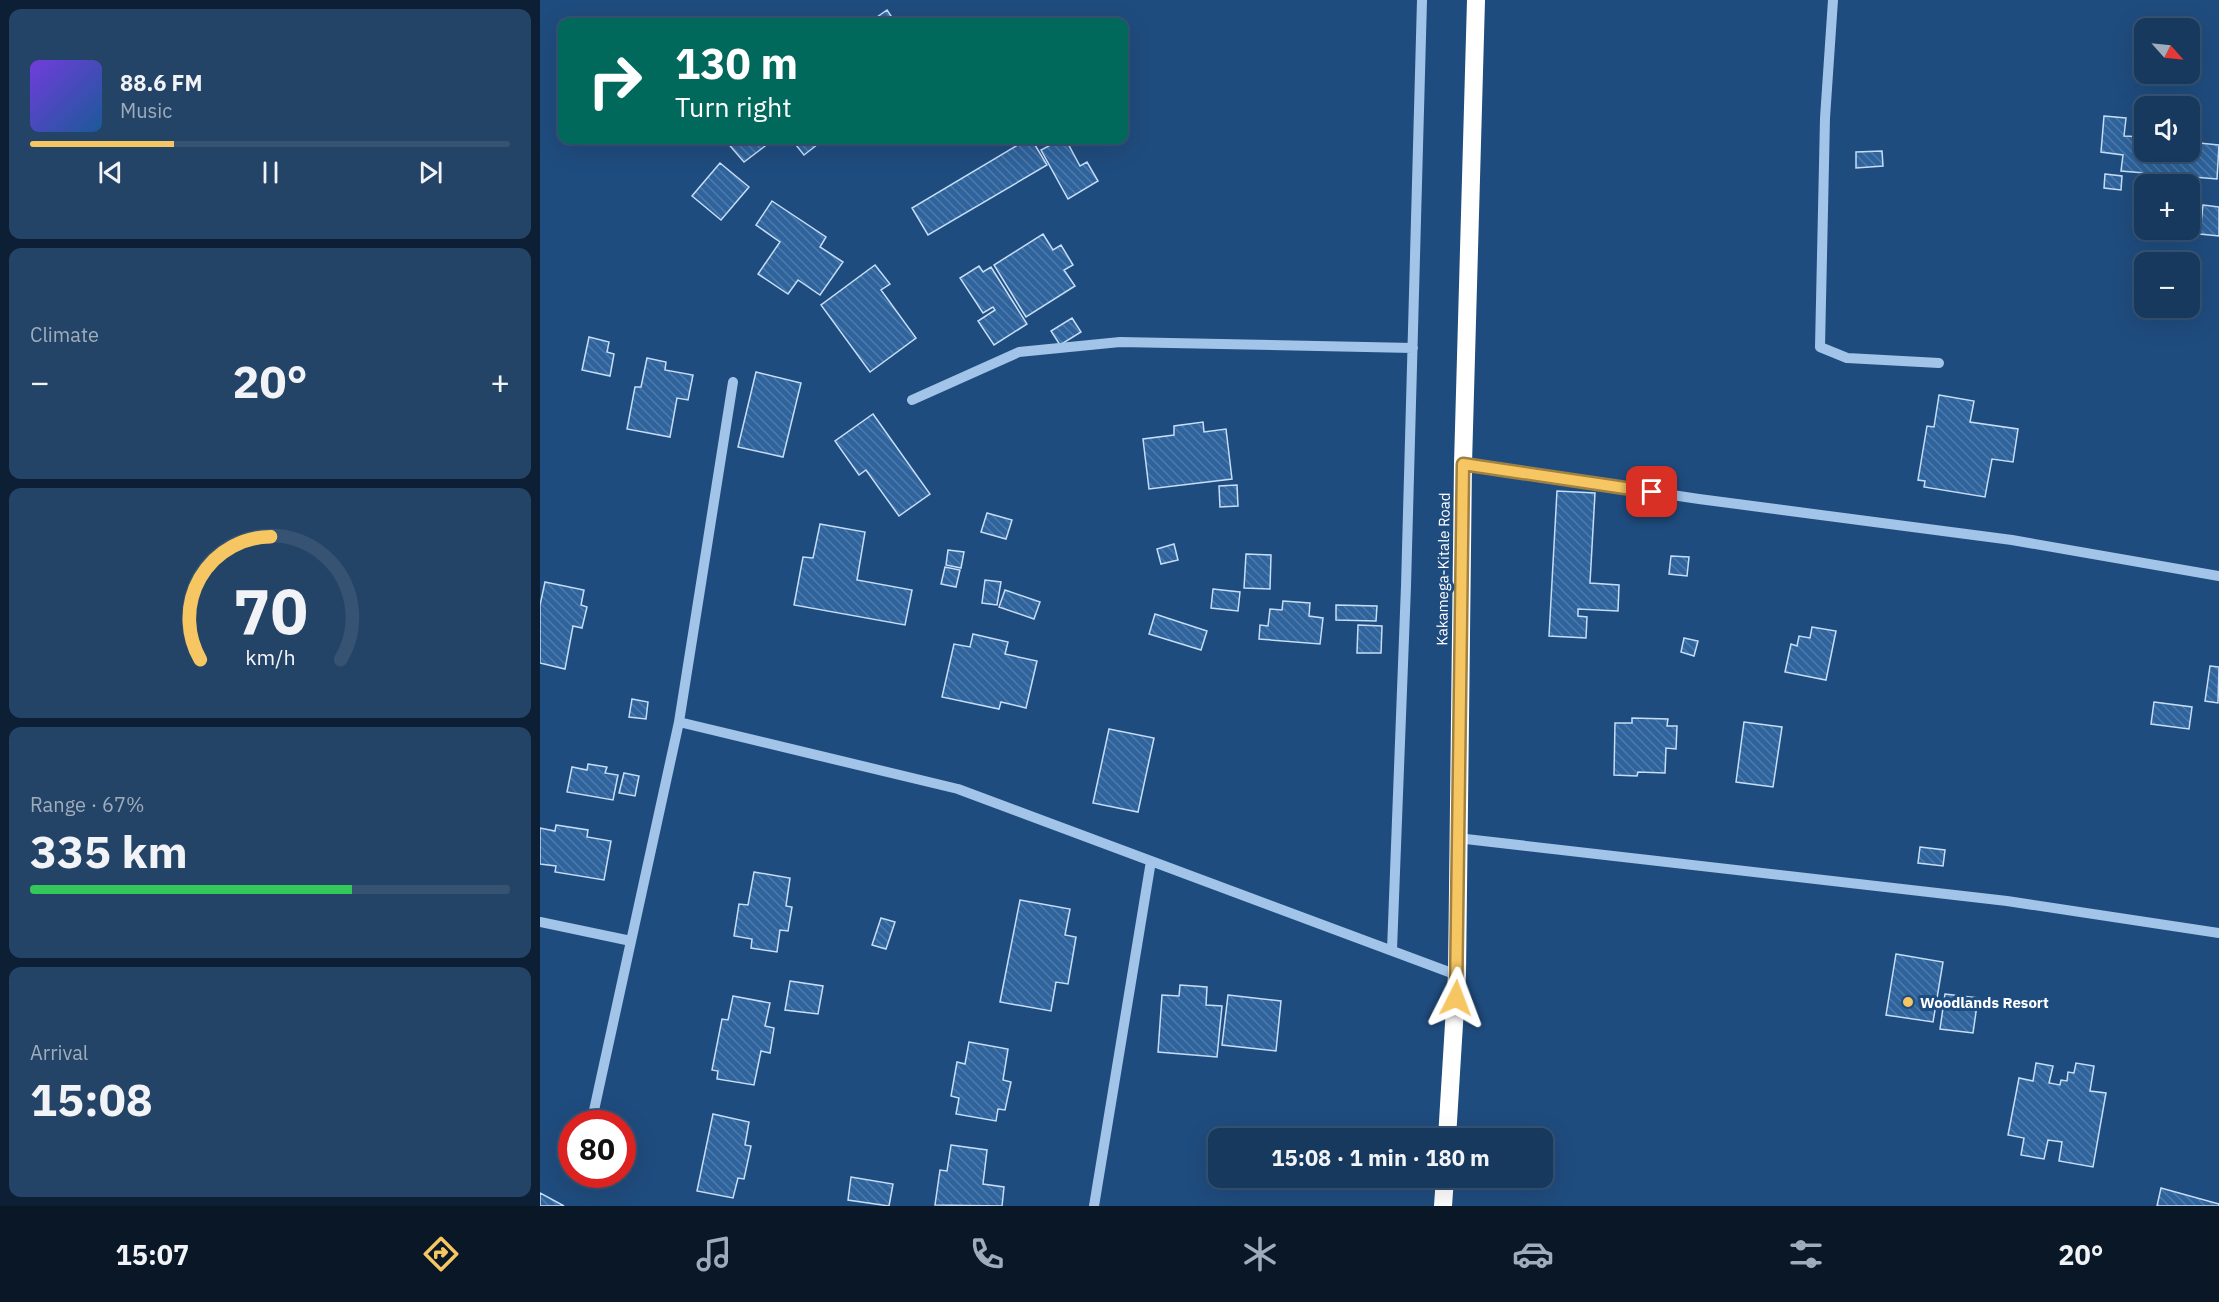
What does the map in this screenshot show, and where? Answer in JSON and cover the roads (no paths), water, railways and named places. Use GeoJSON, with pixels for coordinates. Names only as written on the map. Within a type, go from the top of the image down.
{"type":"FeatureCollection","features":[{"type":"Feature","properties":{"kind":"highway","name":"Kakamega-Kitale Road"},"geometry":{"type":"LineString","coordinates":[[1448,1128],[1457,975],[1463,464],[1476,0]]}},
{"type":"Feature","properties":{"kind":"highway"},"geometry":{"type":"LineString","coordinates":[[1443,1206],[1444,1188]]}},
{"type":"Feature","properties":{"kind":"street"},"geometry":{"type":"LineString","coordinates":[[1392,950],[1413,348],[1422,0]]}},
{"type":"Feature","properties":{"kind":"street"},"geometry":{"type":"LineString","coordinates":[[1833,0],[1824,129],[1820,347],[1847,358],[1939,363]]}},
{"type":"Feature","properties":{"kind":"street"},"geometry":{"type":"LineString","coordinates":[[912,400],[1019,352],[1120,342],[1413,348]]}},
{"type":"Feature","properties":{"kind":"street"},"geometry":{"type":"LineString","coordinates":[[594,1110],[679,722],[733,382]]}},
{"type":"Feature","properties":{"kind":"street"},"geometry":{"type":"LineString","coordinates":[[1463,464],[1699,499],[2012,540],[2219,576]]}},
{"type":"Feature","properties":{"kind":"street"},"geometry":{"type":"LineString","coordinates":[[679,722],[958,789],[1457,975]]}},
{"type":"Feature","properties":{"kind":"street"},"geometry":{"type":"LineString","coordinates":[[1457,838],[2007,901],[2219,933]]}},
{"type":"Feature","properties":{"kind":"street"},"geometry":{"type":"LineString","coordinates":[[1094,1206],[1151,861]]}},
{"type":"Feature","properties":{"kind":"street"},"geometry":{"type":"LineString","coordinates":[[540,922],[631,942]]}},
{"type":"Feature","properties":{"kind":"place","name":"Woodlands Resort"},"geometry":{"type":"Point","coordinates":[1908,1002]}}]}
